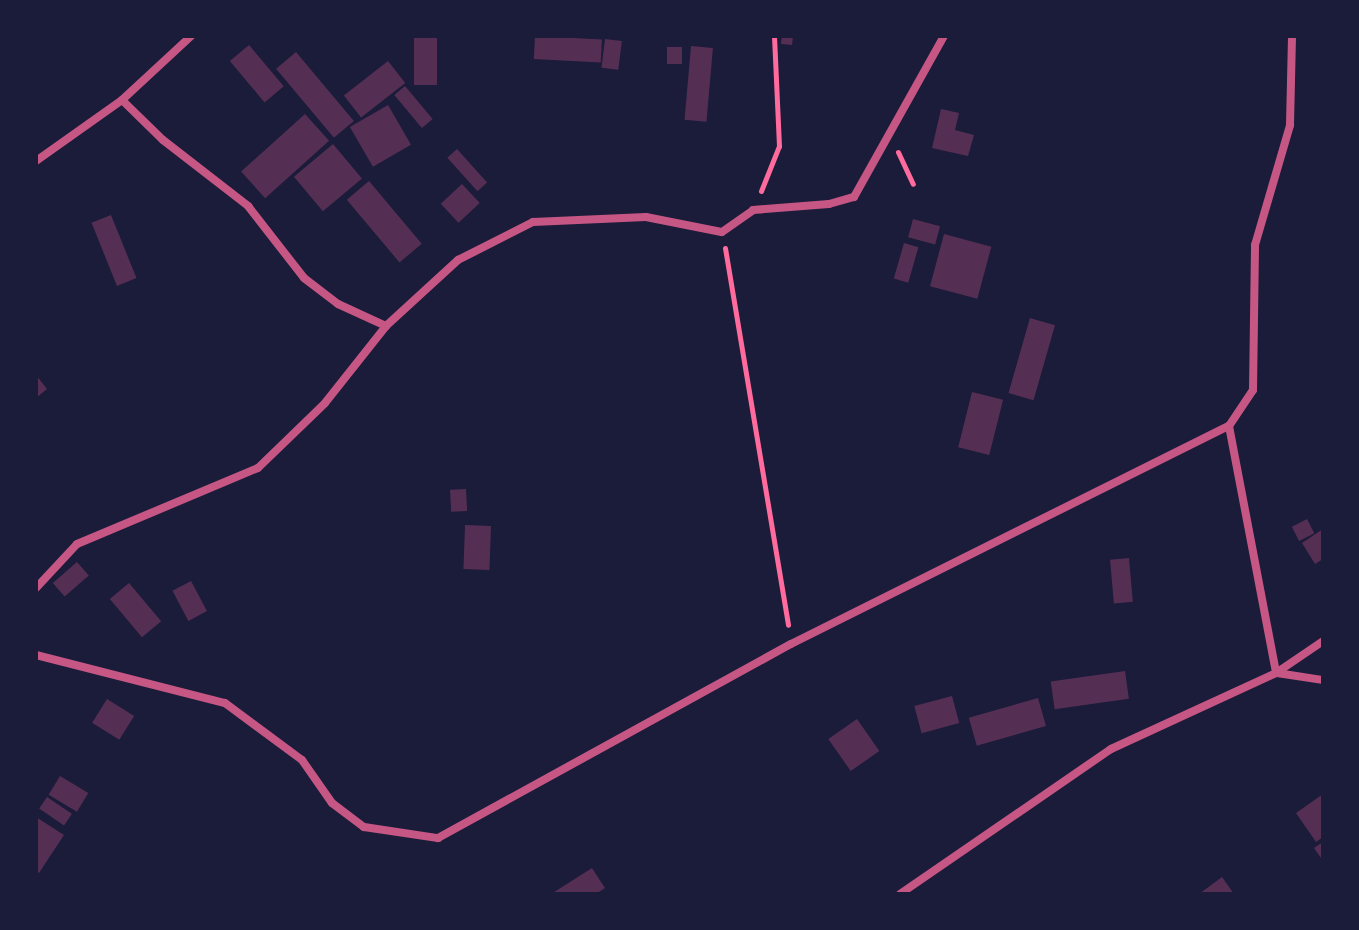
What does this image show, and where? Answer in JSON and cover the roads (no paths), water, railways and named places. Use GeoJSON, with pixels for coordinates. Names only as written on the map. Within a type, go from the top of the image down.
{"type":"FeatureCollection","features":[{"type":"Feature","properties":{"kind":"street"},"geometry":{"type":"LineString","coordinates":[[36,161],[122,100],[191,36]]}},
{"type":"Feature","properties":{"kind":"street"},"geometry":{"type":"LineString","coordinates":[[36,588],[77,544],[258,468],[325,403],[386,326],[458,260],[533,222],[624,216],[722,232],[753,210],[829,204],[854,197],[889,142],[944,36]]}},
{"type":"Feature","properties":{"kind":"street"},"geometry":{"type":"LineString","coordinates":[[36,655],[225,703],[302,760],[332,803],[364,827],[438,838],[791,644],[1229,426],[1253,390],[1255,245],[1290,125],[1292,36]]}},
{"type":"Feature","properties":{"kind":"street"},"geometry":{"type":"LineString","coordinates":[[122,100],[163,140],[248,206],[304,278],[338,304],[386,326]]}},
{"type":"Feature","properties":{"kind":"street"},"geometry":{"type":"LineString","coordinates":[[1229,426],[1276,673]]}},
{"type":"Feature","properties":{"kind":"street"},"geometry":{"type":"LineString","coordinates":[[900,894],[1111,749],[1276,673],[1323,641]]}},
{"type":"Feature","properties":{"kind":"street"},"geometry":{"type":"LineString","coordinates":[[1276,673],[1323,680]]}}]}
